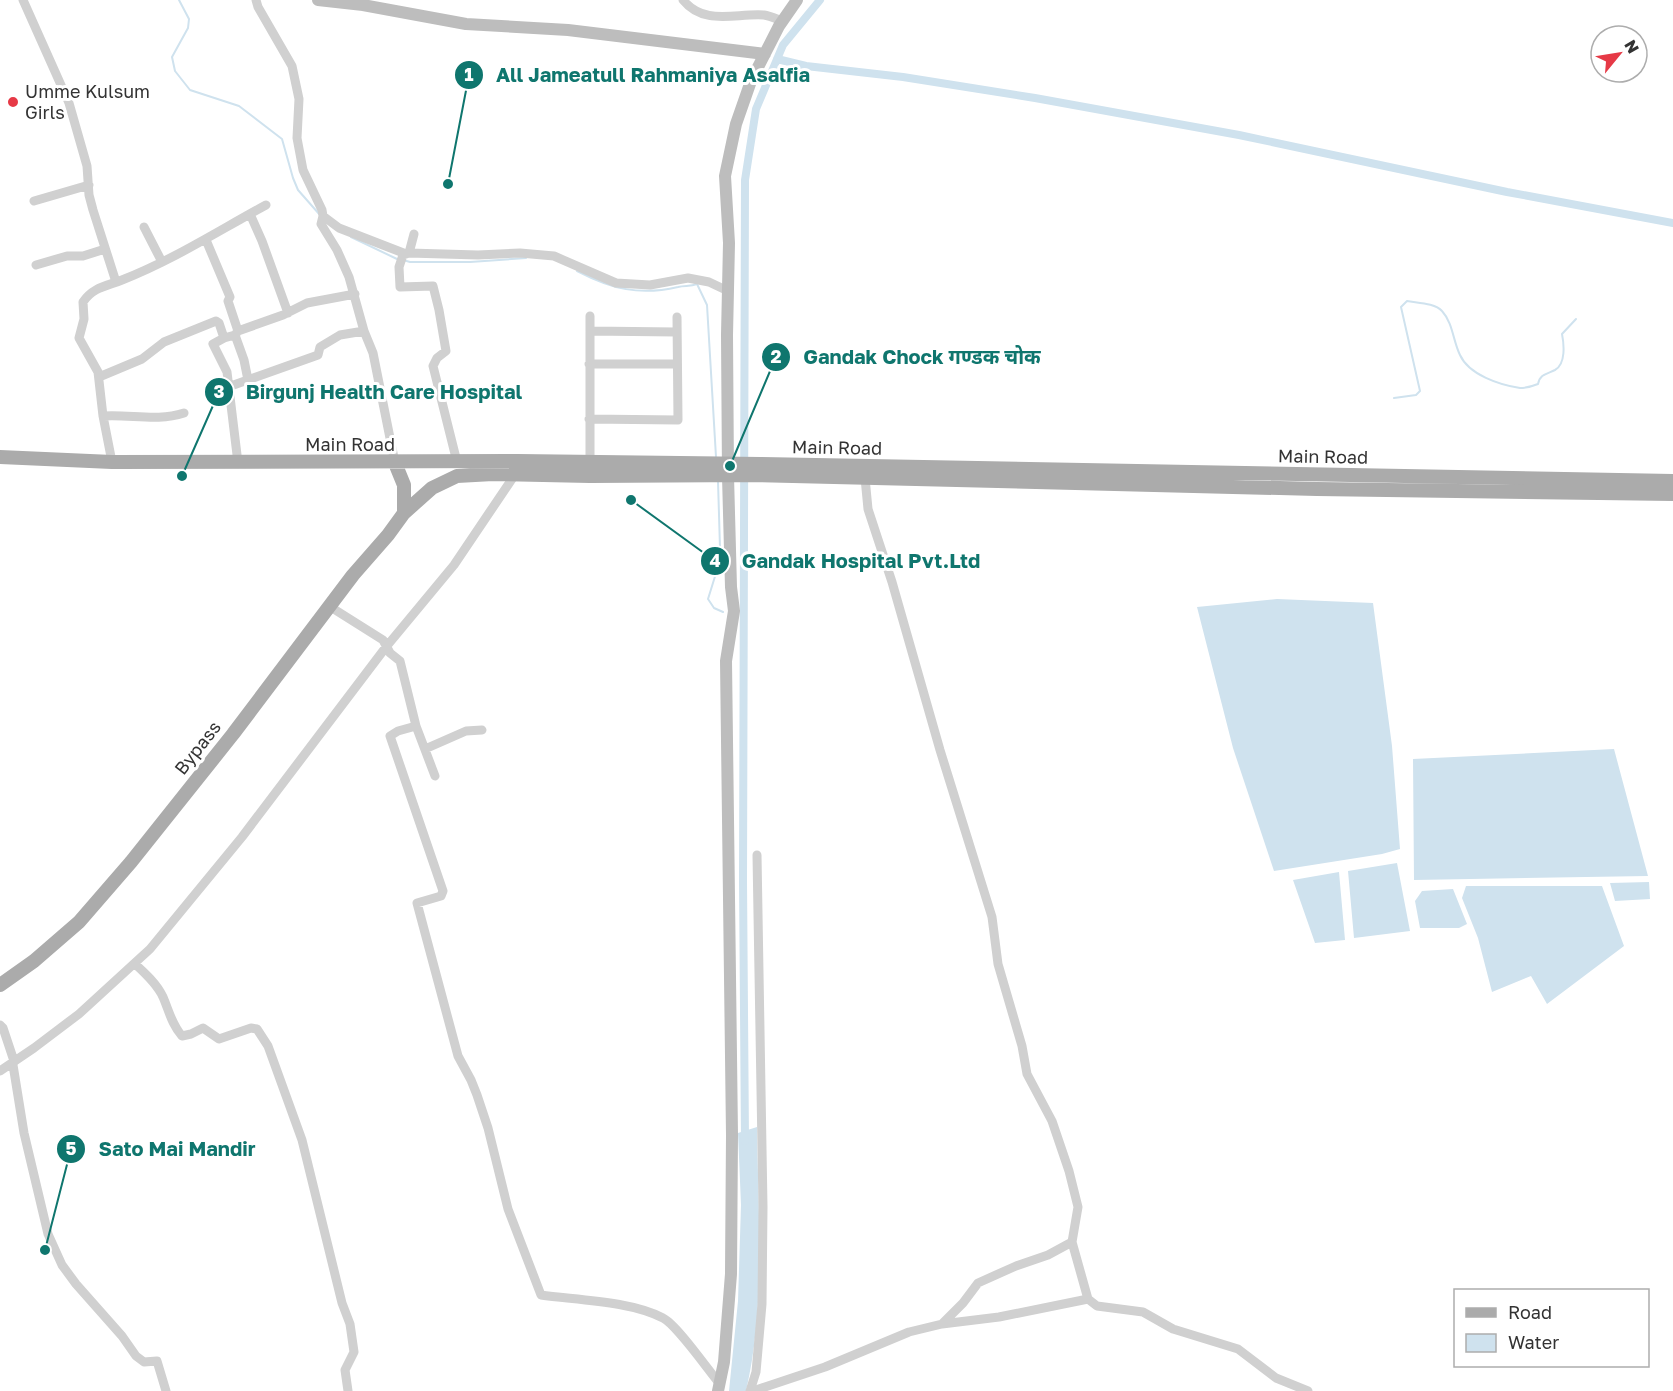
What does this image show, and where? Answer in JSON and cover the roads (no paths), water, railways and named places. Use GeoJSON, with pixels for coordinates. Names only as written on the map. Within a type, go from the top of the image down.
{"type":"FeatureCollection","features":[{"type":"Feature","properties":{"kind":"main road"},"geometry":{"type":"LineString","coordinates":[[318,0],[363,5],[466,24],[568,30],[765,54]]}},
{"type":"Feature","properties":{"kind":"main road"},"geometry":{"type":"LineString","coordinates":[[719,1388],[724,1362],[731,1274],[732,1134],[726,661],[734,611],[730,470],[729,243],[725,176],[736,124],[751,81],[783,21],[797,0]]}},
{"type":"Feature","properties":{"kind":"main road","name":"Main Road"},"geometry":{"type":"LineString","coordinates":[[0,458],[112,462],[457,462],[589,469],[751,470],[1336,482],[1673,494]]}},
{"type":"Feature","properties":{"kind":"main road"},"geometry":{"type":"LineString","coordinates":[[395,463],[404,485],[404,513]]}},
{"type":"Feature","properties":{"kind":"main road","name":"Main Road"},"geometry":{"type":"LineString","coordinates":[[493,474],[514,476],[589,469]]}},
{"type":"Feature","properties":{"kind":"main road","name":"Main Road"},"geometry":{"type":"LineString","coordinates":[[751,470],[865,478],[1336,482],[1673,481]]}},
{"type":"Feature","properties":{"kind":"main road","name":"Bypass"},"geometry":{"type":"LineString","coordinates":[[0,985],[34,962],[79,922],[131,862],[233,734],[353,575],[404,513],[432,488],[444,481],[457,476],[493,474]]}},
{"type":"Feature","properties":{"kind":"street"},"geometry":{"type":"LineString","coordinates":[[23,0],[69,103],[87,166],[93,210],[116,282]]}},
{"type":"Feature","properties":{"kind":"street"},"geometry":{"type":"LineString","coordinates":[[256,0],[292,66],[299,99],[297,138],[303,170],[322,220],[355,294],[364,331],[373,353],[395,463]]}},
{"type":"Feature","properties":{"kind":"street"},"geometry":{"type":"LineString","coordinates":[[683,0],[691,10],[703,14],[721,17],[767,16],[783,21]]}},
{"type":"Feature","properties":{"kind":"street"},"geometry":{"type":"LineString","coordinates":[[34,201],[89,185]]}},
{"type":"Feature","properties":{"kind":"street"},"geometry":{"type":"LineString","coordinates":[[112,462],[103,416],[98,372],[79,338],[84,319],[83,302],[97,288],[162,262],[206,240],[266,205]]}},
{"type":"Feature","properties":{"kind":"street"},"geometry":{"type":"LineString","coordinates":[[250,214],[288,313]]}},
{"type":"Feature","properties":{"kind":"street"},"geometry":{"type":"LineString","coordinates":[[322,220],[406,254],[520,253],[554,256],[616,283],[650,285],[688,278],[709,282],[728,291]]}},
{"type":"Feature","properties":{"kind":"street"},"geometry":{"type":"LineString","coordinates":[[144,228],[162,262]]}},
{"type":"Feature","properties":{"kind":"street"},"geometry":{"type":"LineString","coordinates":[[414,234],[399,267],[400,287],[433,286],[440,310],[446,351],[437,358],[433,366],[457,462]]}},
{"type":"Feature","properties":{"kind":"street"},"geometry":{"type":"LineString","coordinates":[[206,240],[230,297],[228,301],[248,380]]}},
{"type":"Feature","properties":{"kind":"street"},"geometry":{"type":"LineString","coordinates":[[36,265],[67,256],[83,256],[105,249]]}},
{"type":"Feature","properties":{"kind":"street"},"geometry":{"type":"LineString","coordinates":[[238,463],[226,368],[213,344],[307,303],[355,294]]}},
{"type":"Feature","properties":{"kind":"street"},"geometry":{"type":"LineString","coordinates":[[589,469],[590,316]]}},
{"type":"Feature","properties":{"kind":"street"},"geometry":{"type":"LineString","coordinates":[[589,419],[678,420],[676,317]]}},
{"type":"Feature","properties":{"kind":"street"},"geometry":{"type":"LineString","coordinates":[[99,377],[142,359],[164,342],[216,321],[219,323],[224,338]]}},
{"type":"Feature","properties":{"kind":"street"},"geometry":{"type":"LineString","coordinates":[[228,387],[318,355],[320,347],[340,335],[364,331]]}},
{"type":"Feature","properties":{"kind":"street"},"geometry":{"type":"LineString","coordinates":[[590,331],[676,332]]}},
{"type":"Feature","properties":{"kind":"street"},"geometry":{"type":"LineString","coordinates":[[589,364],[677,364]]}},
{"type":"Feature","properties":{"kind":"street"},"geometry":{"type":"LineString","coordinates":[[103,416],[124,414],[146,418],[168,418],[184,413]]}},
{"type":"Feature","properties":{"kind":"street"},"geometry":{"type":"LineString","coordinates":[[0,1071],[79,1014],[150,949],[242,837],[386,647],[454,565],[514,476]]}},
{"type":"Feature","properties":{"kind":"street"},"geometry":{"type":"LineString","coordinates":[[865,478],[868,509],[992,917],[998,964],[1022,1046],[1027,1074],[1052,1121],[1069,1171],[1078,1207],[1072,1242],[1088,1299],[1097,1306],[1143,1312],[1173,1329],[1238,1349],[1276,1378],[1308,1391]]}},
{"type":"Feature","properties":{"kind":"street"},"geometry":{"type":"LineString","coordinates":[[329,606],[382,640],[390,653],[400,661],[416,726],[435,776]]}},
{"type":"Feature","properties":{"kind":"street"},"geometry":{"type":"LineString","coordinates":[[416,726],[390,736],[443,891],[441,896],[417,903],[458,1056],[477,1095],[494,1149],[508,1209],[541,1295],[631,1307],[665,1318],[690,1346],[719,1388]]}},
{"type":"Feature","properties":{"kind":"street"},"geometry":{"type":"LineString","coordinates":[[425,749],[466,731],[482,730]]}},
{"type":"Feature","properties":{"kind":"street"},"geometry":{"type":"LineString","coordinates":[[752,1391],[756,1372],[762,1304],[763,1206],[757,855]]}},
{"type":"Feature","properties":{"kind":"street"},"geometry":{"type":"LineString","coordinates":[[135,964],[149,976],[162,995],[175,1029],[182,1036],[203,1028],[219,1039],[251,1028],[257,1029],[268,1046],[302,1140],[342,1302],[350,1324],[354,1352],[345,1371],[348,1391]]}},
{"type":"Feature","properties":{"kind":"street"},"geometry":{"type":"LineString","coordinates":[[0,1025],[14,1061],[24,1133],[48,1234],[62,1265],[136,1356],[144,1362],[157,1361],[166,1391]]}},
{"type":"Feature","properties":{"kind":"street"},"geometry":{"type":"LineString","coordinates":[[942,1324],[963,1304],[978,1283],[1048,1255],[1072,1242]]}},
{"type":"Feature","properties":{"kind":"street"},"geometry":{"type":"LineString","coordinates":[[752,1391],[825,1367],[909,1332],[942,1324],[999,1317],[1039,1307],[1088,1299]]}},
{"type":"Feature","properties":{"kind":"water"},"geometry":{"type":"Polygon","coordinates":[[[1277,599],[1373,603],[1392,746],[1400,849],[1382,854],[1274,871],[1233,748],[1197,607],[1277,599]]]}},
{"type":"Feature","properties":{"kind":"water"},"geometry":{"type":"Polygon","coordinates":[[[1614,749],[1648,876],[1414,880],[1413,759],[1614,749]]]}},
{"type":"Feature","properties":{"kind":"water"},"geometry":{"type":"Polygon","coordinates":[[[1397,863],[1410,931],[1354,938],[1348,871],[1397,863]]]}},
{"type":"Feature","properties":{"kind":"water"},"geometry":{"type":"Polygon","coordinates":[[[1339,872],[1345,940],[1315,943],[1293,880],[1339,872]]]}},
{"type":"Feature","properties":{"kind":"water"},"geometry":{"type":"Polygon","coordinates":[[[1649,882],[1650,899],[1615,901],[1610,883],[1649,882]]]}},
{"type":"Feature","properties":{"kind":"water"},"geometry":{"type":"Polygon","coordinates":[[[1466,886],[1602,886],[1624,946],[1547,1004],[1531,976],[1492,992],[1478,938],[1462,898],[1466,886]]]}},
{"type":"Feature","properties":{"kind":"water"},"geometry":{"type":"Polygon","coordinates":[[[1453,889],[1467,924],[1459,928],[1420,928],[1415,901],[1422,891],[1453,889]]]}},
{"type":"Feature","properties":{"kind":"water"},"geometry":{"type":"Polygon","coordinates":[[[757,1127],[759,1293],[756,1326],[746,1391],[729,1391],[738,1301],[741,1205],[738,1133],[757,1127]]]}},
{"type":"Feature","properties":{"kind":"waterway"},"geometry":{"type":"LineString","coordinates":[[179,0],[189,19],[188,28],[172,57],[175,71],[190,90],[239,106],[282,139],[298,190],[320,215]]}},
{"type":"Feature","properties":{"kind":"waterway"},"geometry":{"type":"LineString","coordinates":[[745,1141],[743,881],[745,180],[756,109],[783,45],[820,0]]}},
{"type":"Feature","properties":{"kind":"waterway"},"geometry":{"type":"LineString","coordinates":[[777,59],[806,66],[903,77],[1035,98],[1239,135],[1507,192],[1673,223]]}},
{"type":"Feature","properties":{"kind":"waterway"},"geometry":{"type":"LineString","coordinates":[[351,237],[397,259]]}},
{"type":"Feature","properties":{"kind":"waterway"},"geometry":{"type":"LineString","coordinates":[[403,260],[470,262],[526,258]]}},
{"type":"Feature","properties":{"kind":"waterway"},"geometry":{"type":"LineString","coordinates":[[577,271],[614,286],[638,291],[664,290],[697,284],[707,305],[716,457]]}},
{"type":"Feature","properties":{"kind":"waterway"},"geometry":{"type":"LineString","coordinates":[[1394,398],[1416,395],[1420,391],[1401,307],[1407,301],[1431,305],[1442,311],[1446,316],[1460,355],[1470,368],[1495,382],[1520,388],[1538,384],[1542,376],[1559,367],[1563,354],[1562,334],[1576,319]]}},
{"type":"Feature","properties":{"kind":"waterway"},"geometry":{"type":"LineString","coordinates":[[718,481],[720,548],[717,570],[708,599],[714,608],[723,612]]}},
{"type":"Feature","properties":{"kind":"place","name":"Umme Kulsum Girls"},"geometry":{"type":"Point","coordinates":[13,102]}},
{"type":"Feature","properties":{"kind":"place","name":"All Jameatull Rahmaniya Asalfia"},"geometry":{"type":"Point","coordinates":[448,184]}},
{"type":"Feature","properties":{"kind":"place","name":"Gandak Chock गण्डक चोक"},"geometry":{"type":"Point","coordinates":[730,466]}},
{"type":"Feature","properties":{"kind":"place","name":"Birgunj Health Care Hospital"},"geometry":{"type":"Point","coordinates":[182,476]}},
{"type":"Feature","properties":{"kind":"place","name":"Gandak Hospital Pvt.Ltd"},"geometry":{"type":"Point","coordinates":[631,500]}},
{"type":"Feature","properties":{"kind":"place","name":"Sato Mai Mandir"},"geometry":{"type":"Point","coordinates":[45,1250]}}]}
